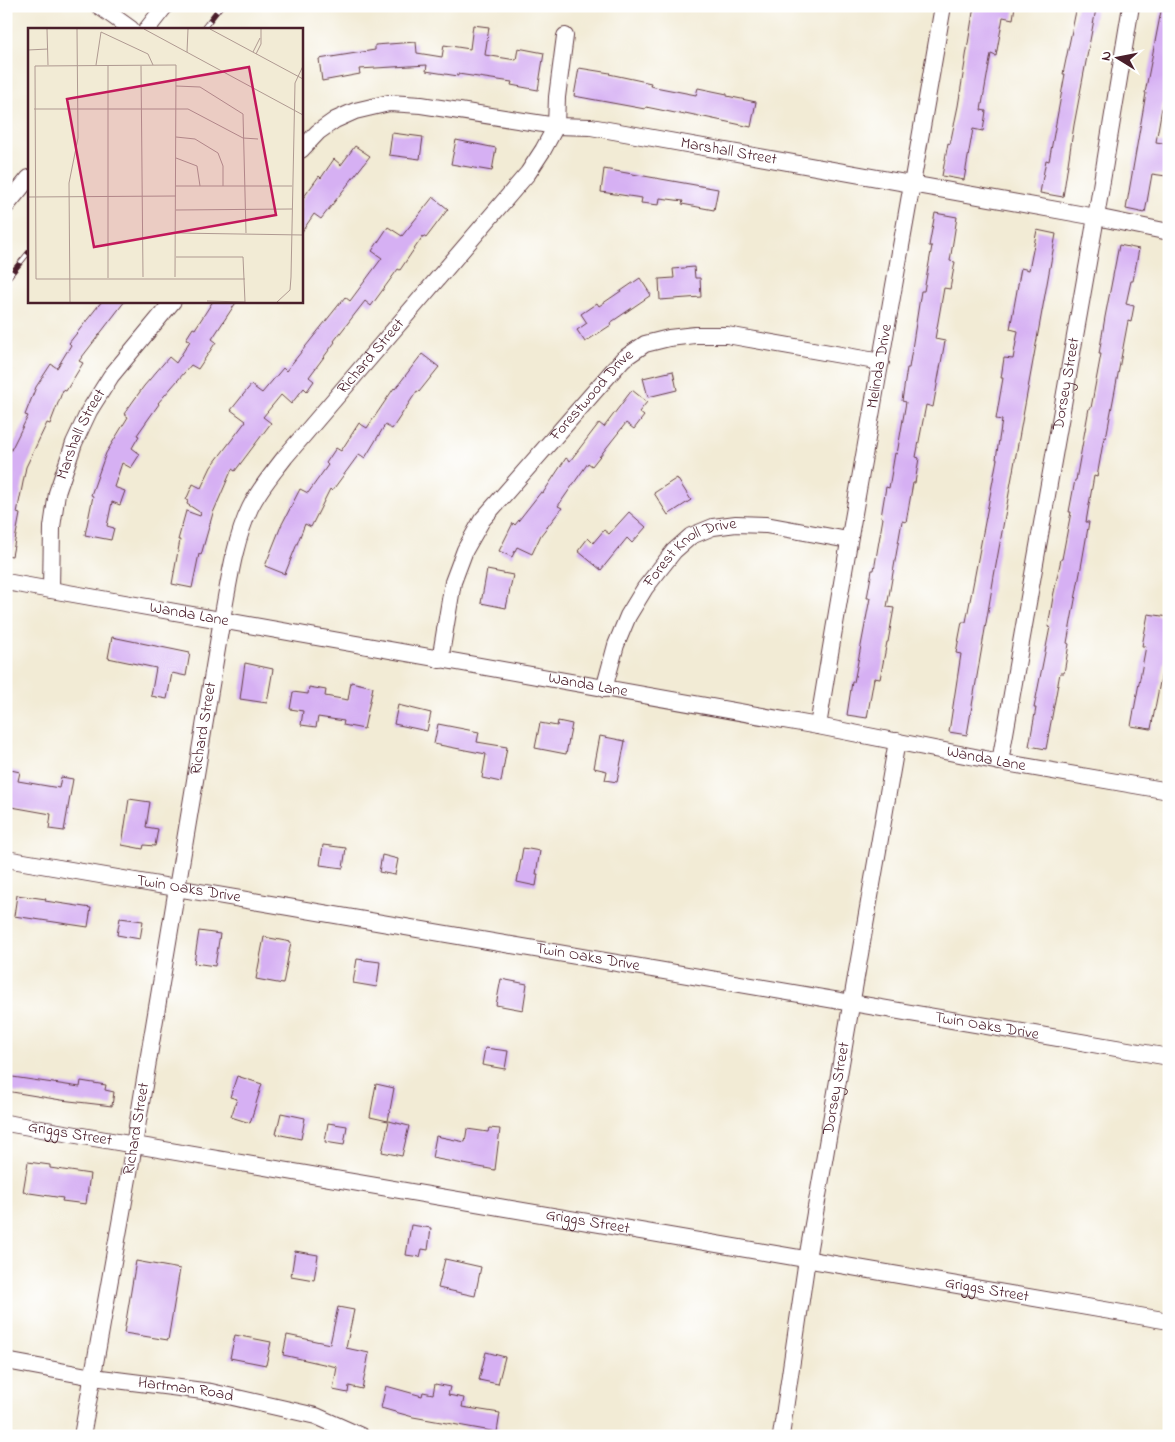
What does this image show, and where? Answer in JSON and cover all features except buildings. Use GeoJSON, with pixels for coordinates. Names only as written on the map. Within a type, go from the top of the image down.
{"type":"FeatureCollection","features":[{"type":"Feature","properties":{"kind":"street"},"geometry":{"type":"LineString","coordinates":[[99,6],[130,28]]}},
{"type":"Feature","properties":{"kind":"street"},"geometry":{"type":"LineString","coordinates":[[148,28],[165,6]]}},
{"type":"Feature","properties":{"kind":"street","name":"Melinda Drive"},"geometry":{"type":"LineString","coordinates":[[818,726],[848,540],[943,6]]}},
{"type":"Feature","properties":{"kind":"street","name":"Dorsey Street"},"geometry":{"type":"LineString","coordinates":[[1000,762],[1096,217],[1131,6]]}},
{"type":"Feature","properties":{"kind":"street"},"geometry":{"type":"LineString","coordinates":[[556,126],[557,97],[565,36]]}},
{"type":"Feature","properties":{"kind":"street","name":"Marshall Street"},"geometry":{"type":"LineString","coordinates":[[302,149],[318,132],[335,120],[355,111],[389,103],[430,106],[556,126],[591,127],[1096,217],[1169,232]]}},
{"type":"Feature","properties":{"kind":"street","name":"Richard Street"},"geometry":{"type":"LineString","coordinates":[[82,1436],[134,1145],[222,619],[242,528],[250,508],[263,486],[285,457],[528,172],[556,126]]}},
{"type":"Feature","properties":{"kind":"street"},"geometry":{"type":"LineString","coordinates":[[6,206],[28,179]]}},
{"type":"Feature","properties":{"kind":"street","name":"Marshall Street"},"geometry":{"type":"LineString","coordinates":[[51,590],[52,527],[57,494],[74,443],[88,411],[111,376],[172,302]]}},
{"type":"Feature","properties":{"kind":"street","name":"Forestwood Drive"},"geometry":{"type":"LineString","coordinates":[[440,660],[453,582],[465,550],[482,520],[623,359],[645,344],[668,338],[727,334],[881,362]]}},
{"type":"Feature","properties":{"kind":"street","name":"Forest Knoll Drive"},"geometry":{"type":"LineString","coordinates":[[604,689],[616,645],[628,616],[644,588],[674,551],[691,536],[714,527],[736,524],[766,525],[848,540]]}},
{"type":"Feature","properties":{"kind":"street","name":"Wanda Lane"},"geometry":{"type":"LineString","coordinates":[[6,582],[818,726],[1000,762],[1169,791]]}},
{"type":"Feature","properties":{"kind":"street","name":"Dorsey Street"},"geometry":{"type":"LineString","coordinates":[[781,1436],[808,1259],[898,741]]}},
{"type":"Feature","properties":{"kind":"street","name":"Twin Oaks Drive"},"geometry":{"type":"LineString","coordinates":[[6,860],[177,887],[1169,1057]]}},
{"type":"Feature","properties":{"kind":"street","name":"Griggs Street"},"geometry":{"type":"LineString","coordinates":[[6,1123],[1169,1321]]}},
{"type":"Feature","properties":{"kind":"street","name":"Hartman Road"},"geometry":{"type":"LineString","coordinates":[[6,1361],[93,1377],[211,1392],[316,1416],[361,1436]]}},
{"type":"Feature","properties":{"kind":"railway"},"geometry":{"type":"LineString","coordinates":[[204,28],[221,6]]}},
{"type":"Feature","properties":{"kind":"railway"},"geometry":{"type":"LineString","coordinates":[[6,280],[28,253]]}}]}
